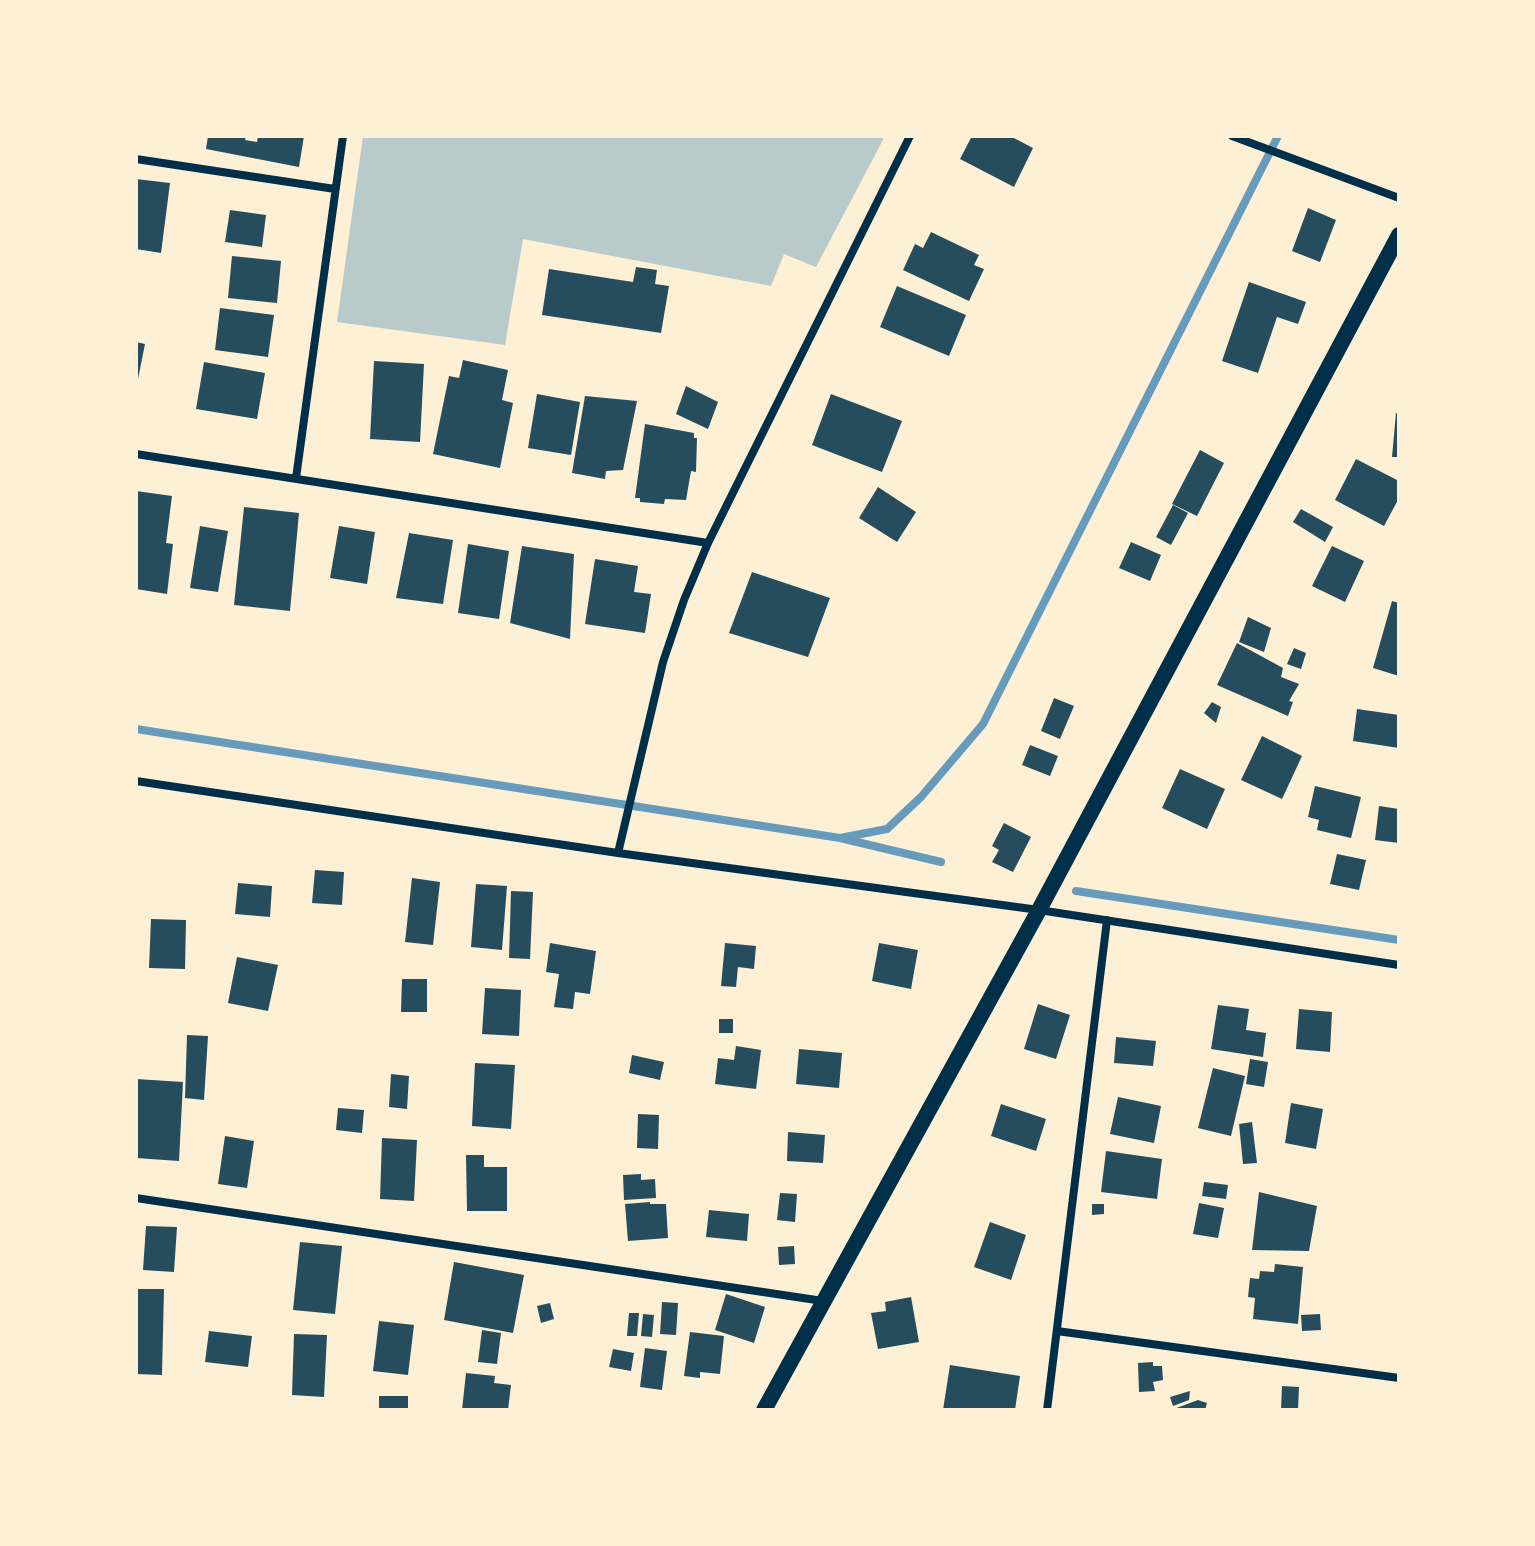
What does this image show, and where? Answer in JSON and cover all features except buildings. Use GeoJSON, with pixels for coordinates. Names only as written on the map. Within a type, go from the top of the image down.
{"type":"FeatureCollection","features":[{"type":"Feature","properties":{"kind":"main road"},"geometry":{"type":"LineString","coordinates":[[764,1410],[1039,910],[1399,235]]}},
{"type":"Feature","properties":{"kind":"street"},"geometry":{"type":"LineString","coordinates":[[296,478],[343,136]]}},
{"type":"Feature","properties":{"kind":"street"},"geometry":{"type":"LineString","coordinates":[[618,853],[663,662],[684,600],[708,543],[910,136]]}},
{"type":"Feature","properties":{"kind":"street"},"geometry":{"type":"LineString","coordinates":[[1232,136],[1399,198]]}},
{"type":"Feature","properties":{"kind":"street"},"geometry":{"type":"LineString","coordinates":[[136,159],[335,189]]}},
{"type":"Feature","properties":{"kind":"street"},"geometry":{"type":"LineString","coordinates":[[136,454],[708,543]]}},
{"type":"Feature","properties":{"kind":"street"},"geometry":{"type":"LineString","coordinates":[[136,781],[618,853],[1039,910],[1399,965]]}},
{"type":"Feature","properties":{"kind":"street"},"geometry":{"type":"LineString","coordinates":[[1047,1410],[1107,920]]}},
{"type":"Feature","properties":{"kind":"street"},"geometry":{"type":"LineString","coordinates":[[136,1198],[824,1301]]}},
{"type":"Feature","properties":{"kind":"street"},"geometry":{"type":"LineString","coordinates":[[1057,1331],[1399,1378]]}},
{"type":"Feature","properties":{"kind":"shaded area"},"geometry":{"type":"Polygon","coordinates":[[[363,136],[885,136],[816,267],[784,254],[771,286],[523,239],[505,345],[337,322],[363,136]]]}},
{"type":"Feature","properties":{"kind":"waterway"},"geometry":{"type":"LineString","coordinates":[[840,838],[887,829],[921,797],[983,724],[1278,136]]}},
{"type":"Feature","properties":{"kind":"waterway"},"geometry":{"type":"LineString","coordinates":[[136,729],[840,838],[941,862]]}},
{"type":"Feature","properties":{"kind":"waterway"},"geometry":{"type":"LineString","coordinates":[[1076,891],[1399,940]]}}]}
